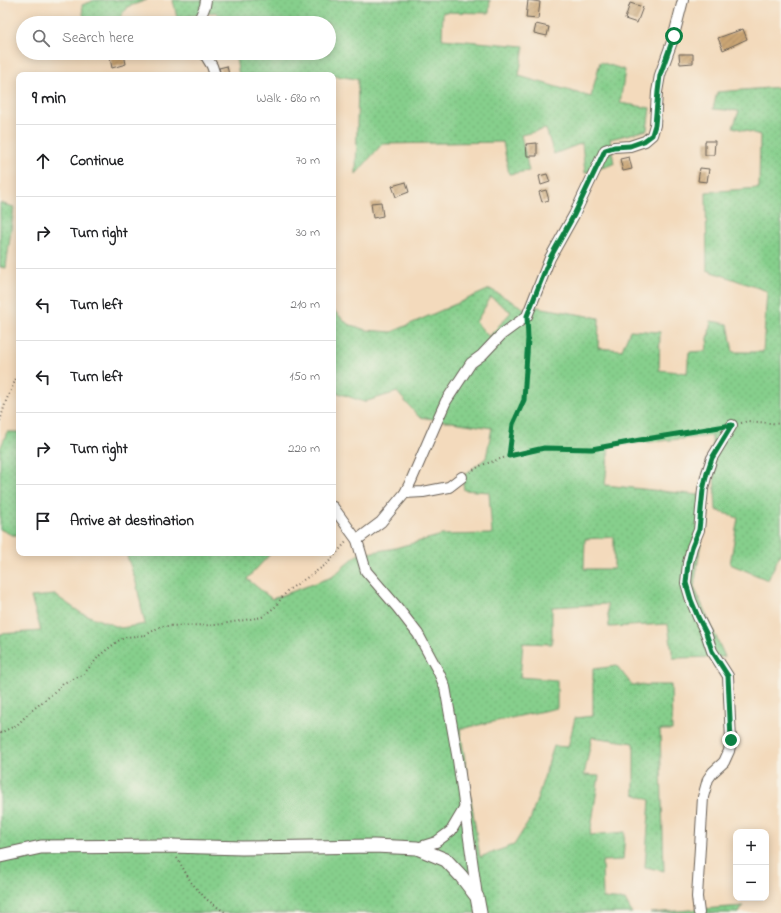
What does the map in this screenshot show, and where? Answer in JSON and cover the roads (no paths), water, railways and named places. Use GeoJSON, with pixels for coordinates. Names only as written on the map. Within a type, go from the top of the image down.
{"type":"FeatureCollection","features":[{"type":"Feature","properties":{"kind":"street"},"geometry":{"type":"LineString","coordinates":[[201,16],[206,0]]}},
{"type":"Feature","properties":{"kind":"street"},"geometry":{"type":"LineString","coordinates":[[355,537],[381,522],[405,493],[446,401],[471,363],[482,355],[501,334],[527,316],[550,258],[574,215],[605,150],[614,147],[630,146],[644,141],[652,135],[655,125],[660,75],[673,39],[683,0]]}},
{"type":"Feature","properties":{"kind":"street"},"geometry":{"type":"LineString","coordinates":[[208,60],[214,72]]}},
{"type":"Feature","properties":{"kind":"street"},"geometry":{"type":"LineString","coordinates":[[699,913],[697,897],[703,797],[708,779],[724,762],[730,750],[731,740],[728,676],[712,651],[706,633],[691,600],[686,583],[688,563],[692,547],[699,530],[703,490],[707,473],[712,458],[732,425]]}},
{"type":"Feature","properties":{"kind":"street"},"geometry":{"type":"LineString","coordinates":[[405,493],[423,492],[449,487],[462,477]]}},
{"type":"Feature","properties":{"kind":"street"},"geometry":{"type":"LineString","coordinates":[[336,511],[355,537],[366,571],[418,634],[445,687],[458,760],[480,913]]}},
{"type":"Feature","properties":{"kind":"street"},"geometry":{"type":"LineString","coordinates":[[417,848],[436,842],[451,831],[464,809]]}},
{"type":"Feature","properties":{"kind":"street"},"geometry":{"type":"LineString","coordinates":[[0,856],[41,847],[171,846],[242,848],[374,846],[417,848],[446,860],[461,876],[477,897]]}}]}
